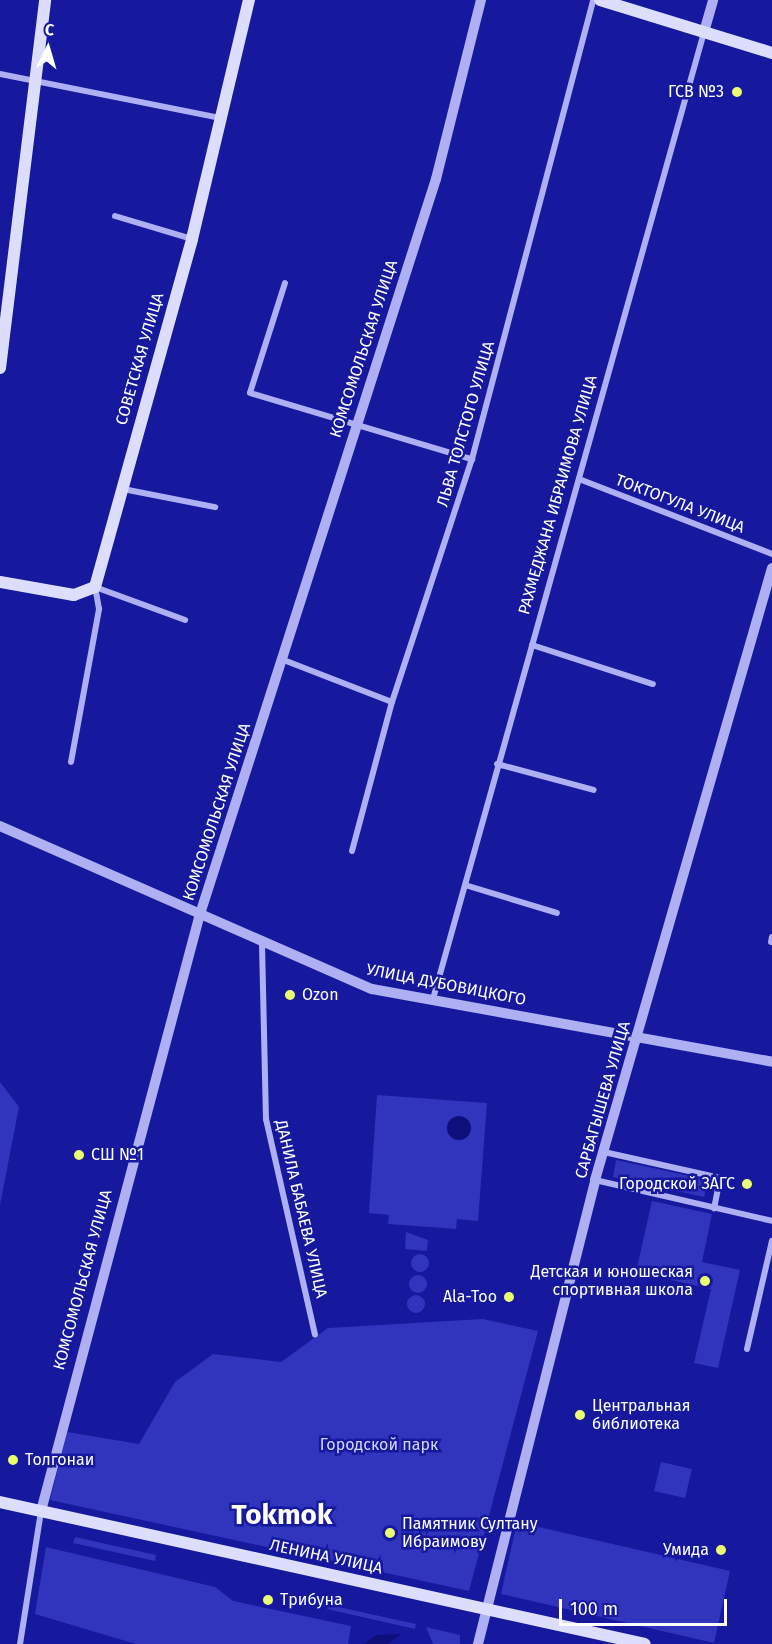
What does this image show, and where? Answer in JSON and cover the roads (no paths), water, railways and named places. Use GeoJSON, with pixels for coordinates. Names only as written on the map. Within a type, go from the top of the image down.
{"type":"FeatureCollection","features":[{"type":"Feature","properties":{"kind":"main road"},"geometry":{"type":"LineString","coordinates":[[0,368],[3,322],[45,0]]}},
{"type":"Feature","properties":{"kind":"main road","name":"СОВЕТСКАЯ УЛИЦА"},"geometry":{"type":"LineString","coordinates":[[95,587],[192,239],[248,0]]}},
{"type":"Feature","properties":{"kind":"main road"},"geometry":{"type":"LineString","coordinates":[[600,0],[772,52]]}},
{"type":"Feature","properties":{"kind":"main road"},"geometry":{"type":"LineString","coordinates":[[0,582],[74,595],[95,587]]}},
{"type":"Feature","properties":{"kind":"main road","name":"ЛЕНИНА УЛИЦА"},"geometry":{"type":"LineString","coordinates":[[0,1502],[645,1644]]}},
{"type":"Feature","properties":{"kind":"street","name":"КОМСОМОЛЬСКАЯ УЛИЦА"},"geometry":{"type":"LineString","coordinates":[[20,1644],[41,1511],[200,914],[436,179],[481,0]]}},
{"type":"Feature","properties":{"kind":"street","name":"ЛЬВА ТОЛСТОГО УЛИЦА"},"geometry":{"type":"LineString","coordinates":[[352,851],[393,702],[472,459],[593,0]]}},
{"type":"Feature","properties":{"kind":"street","name":"РАХМЕДЖАНА ИБРАИМОВА УЛИЦА"},"geometry":{"type":"LineString","coordinates":[[433,999],[713,0]]}},
{"type":"Feature","properties":{"kind":"street"},"geometry":{"type":"LineString","coordinates":[[0,74],[35,77],[220,117]]}},
{"type":"Feature","properties":{"kind":"street"},"geometry":{"type":"LineString","coordinates":[[115,216],[192,239]]}},
{"type":"Feature","properties":{"kind":"street"},"geometry":{"type":"LineString","coordinates":[[285,283],[250,393],[472,459]]}},
{"type":"Feature","properties":{"kind":"street","name":"ТОКТОГУЛА УЛИЦА"},"geometry":{"type":"LineString","coordinates":[[579,479],[772,554]]}},
{"type":"Feature","properties":{"kind":"street"},"geometry":{"type":"LineString","coordinates":[[123,489],[215,507]]}},
{"type":"Feature","properties":{"kind":"street","name":"САРБАГЫШЕВА УЛИЦА"},"geometry":{"type":"LineString","coordinates":[[478,1644],[595,1180],[772,567]]}},
{"type":"Feature","properties":{"kind":"street"},"geometry":{"type":"LineString","coordinates":[[95,587],[184,620]]}},
{"type":"Feature","properties":{"kind":"street","name":"СОВЕТСКАЯ УЛИЦА"},"geometry":{"type":"LineString","coordinates":[[71,762],[99,609],[95,587]]}},
{"type":"Feature","properties":{"kind":"street"},"geometry":{"type":"LineString","coordinates":[[531,645],[653,684]]}},
{"type":"Feature","properties":{"kind":"street"},"geometry":{"type":"LineString","coordinates":[[281,659],[393,702]]}},
{"type":"Feature","properties":{"kind":"street"},"geometry":{"type":"LineString","coordinates":[[497,764],[594,790]]}},
{"type":"Feature","properties":{"kind":"street","name":"УЛИЦА ДУБОВИЦКОГО"},"geometry":{"type":"LineString","coordinates":[[0,826],[200,914],[262,944],[372,989],[772,1062]]}},
{"type":"Feature","properties":{"kind":"street"},"geometry":{"type":"LineString","coordinates":[[465,885],[557,914]]}},
{"type":"Feature","properties":{"kind":"street","name":"ДАНИЛА БАБАЕВА УЛИЦА"},"geometry":{"type":"LineString","coordinates":[[262,944],[266,1119],[315,1335]]}},
{"type":"Feature","properties":{"kind":"street"},"geometry":{"type":"LineString","coordinates":[[604,1152],[720,1178],[714,1208]]}},
{"type":"Feature","properties":{"kind":"street"},"geometry":{"type":"LineString","coordinates":[[595,1180],[772,1221]]}},
{"type":"Feature","properties":{"kind":"street"},"geometry":{"type":"LineString","coordinates":[[747,1349],[772,1241]]}},
{"type":"Feature","properties":{"kind":"place","name":"ГСВ №3"},"geometry":{"type":"Point","coordinates":[737,92]}},
{"type":"Feature","properties":{"kind":"place","name":"Ozon"},"geometry":{"type":"Point","coordinates":[290,995]}},
{"type":"Feature","properties":{"kind":"place","name":"СШ №1"},"geometry":{"type":"Point","coordinates":[79,1155]}},
{"type":"Feature","properties":{"kind":"place","name":"Городской ЗАГС"},"geometry":{"type":"Point","coordinates":[747,1184]}},
{"type":"Feature","properties":{"kind":"place","name":"Детская и юношеская спортивная школа"},"geometry":{"type":"Point","coordinates":[705,1281]}},
{"type":"Feature","properties":{"kind":"place","name":"Ala-Too"},"geometry":{"type":"Point","coordinates":[509,1297]}},
{"type":"Feature","properties":{"kind":"place","name":"Центральная библиотека"},"geometry":{"type":"Point","coordinates":[580,1415]}},
{"type":"Feature","properties":{"kind":"place","name":"Толгонаи"},"geometry":{"type":"Point","coordinates":[13,1460]}},
{"type":"Feature","properties":{"kind":"place","name":"Памятник Султану Ибраимову"},"geometry":{"type":"Point","coordinates":[390,1533]}},
{"type":"Feature","properties":{"kind":"place","name":"Умида"},"geometry":{"type":"Point","coordinates":[721,1550]}},
{"type":"Feature","properties":{"kind":"place","name":"Трибуна"},"geometry":{"type":"Point","coordinates":[268,1600]}},
{"type":"Feature","properties":{"kind":"district","name":"Tokmok"},"geometry":{"type":"Point","coordinates":[282,1515]}},
{"type":"Feature","properties":{"kind":"park label","name":"Городской парк"},"geometry":{"type":"Point","coordinates":[379,1445]}}]}
